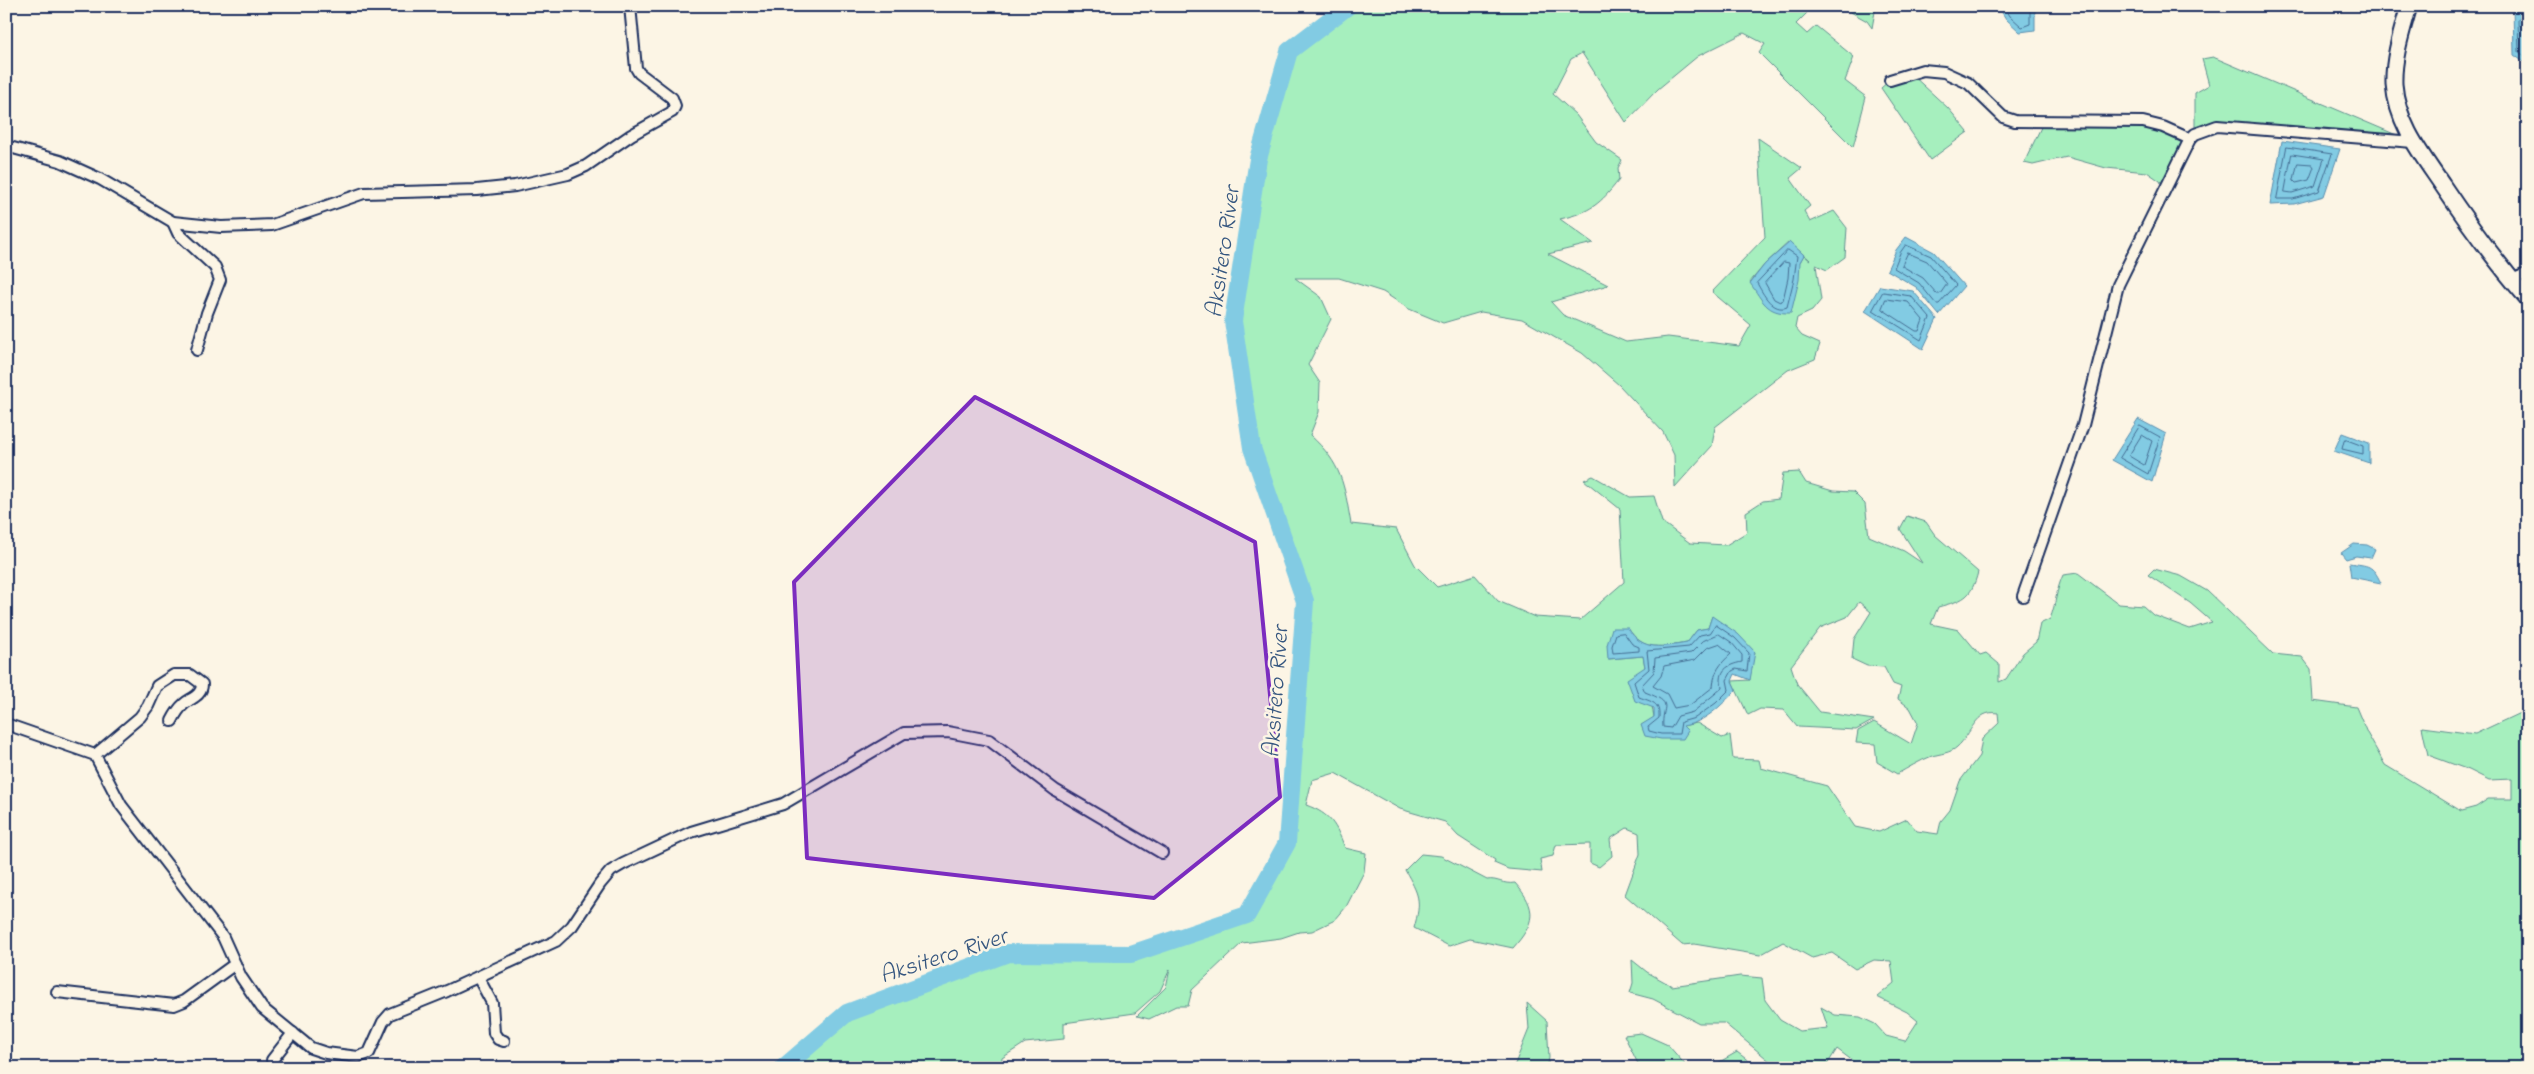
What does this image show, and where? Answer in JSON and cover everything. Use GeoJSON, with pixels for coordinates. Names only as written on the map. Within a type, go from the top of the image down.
{"type":"FeatureCollection","features":[{"type":"Feature","properties":{"kind":"street"},"geometry":{"type":"LineString","coordinates":[[6,146],[60,161],[100,178],[173,222],[220,227],[272,225],[364,193],[437,192],[516,186],[568,174],[586,166],[631,135],[672,112],[675,106],[672,98],[639,73],[636,68],[630,6]]}},
{"type":"Feature","properties":{"kind":"street"},"geometry":{"type":"LineString","coordinates":[[2410,6],[2396,57],[2394,83],[2400,113],[2413,142],[2462,214],[2528,299]]}},
{"type":"Feature","properties":{"kind":"street"},"geometry":{"type":"LineString","coordinates":[[1890,80],[1923,70],[1944,72],[1968,83],[1990,106],[2008,120],[2143,122],[2163,127],[2190,139]]}},
{"type":"Feature","properties":{"kind":"street"},"geometry":{"type":"LineString","coordinates":[[2022,596],[2083,425],[2118,285],[2190,139],[2195,134],[2217,126],[2413,142]]}},
{"type":"Feature","properties":{"kind":"street"},"geometry":{"type":"LineString","coordinates":[[173,222],[178,233],[215,267],[219,273],[220,280],[207,313],[197,350]]}},
{"type":"Feature","properties":{"kind":"street"},"geometry":{"type":"LineString","coordinates":[[2512,280],[2528,273]]}},
{"type":"Feature","properties":{"kind":"street"},"geometry":{"type":"LineString","coordinates":[[95,755],[140,717],[148,706],[157,686],[174,675],[190,675],[202,684],[202,689],[200,694],[182,705],[172,721]]}},
{"type":"Feature","properties":{"kind":"street"},"geometry":{"type":"LineString","coordinates":[[6,724],[95,755],[121,806],[223,937],[241,977],[262,1008],[311,1048],[326,1053],[358,1057],[364,1056],[375,1045],[383,1022],[390,1014],[541,949],[561,937],[572,926],[600,884],[611,872],[623,864],[691,832],[793,799],[886,741],[904,733],[948,732],[989,740],[1050,786],[1162,853]]}},
{"type":"Feature","properties":{"kind":"street"},"geometry":{"type":"LineString","coordinates":[[57,992],[174,1005],[184,1002],[235,964]]}},
{"type":"Feature","properties":{"kind":"street"},"geometry":{"type":"LineString","coordinates":[[478,977],[492,1003],[494,1033],[498,1039],[504,1041]]}},
{"type":"Feature","properties":{"kind":"street"},"geometry":{"type":"LineString","coordinates":[[272,1060],[293,1033]]}},
{"type":"Feature","properties":{"kind":"highlighted area"},"geometry":{"type":"Polygon","coordinates":[[[975,397],[1255,542],[1280,797],[1154,898],[807,858],[794,582],[975,397]]]}},
{"type":"Feature","properties":{"kind":"green space"},"geometry":{"type":"Polygon","coordinates":[[[1349,6],[1801,6],[1799,7],[1807,13],[1796,24],[1807,34],[1816,26],[1854,57],[1845,81],[1866,97],[1853,147],[1759,53],[1765,44],[1744,33],[1698,56],[1658,89],[1626,122],[1582,53],[1571,59],[1553,94],[1576,115],[1596,142],[1622,160],[1618,168],[1619,180],[1594,206],[1580,213],[1560,219],[1593,243],[1548,254],[1608,285],[1551,302],[1563,315],[1626,342],[1668,337],[1739,346],[1751,325],[1712,292],[1765,237],[1758,138],[1802,168],[1790,178],[1810,206],[1804,211],[1810,222],[1834,211],[1847,228],[1845,257],[1827,270],[1816,265],[1821,300],[1812,311],[1797,318],[1795,328],[1802,336],[1820,344],[1815,359],[1788,370],[1715,427],[1712,446],[1675,487],[1674,455],[1663,432],[1619,385],[1582,353],[1522,319],[1481,312],[1443,323],[1409,309],[1383,292],[1339,278],[1295,278],[1321,297],[1331,319],[1308,365],[1320,383],[1319,412],[1310,435],[1329,456],[1340,475],[1351,524],[1396,529],[1415,565],[1437,587],[1475,575],[1498,601],[1535,617],[1580,620],[1624,582],[1620,509],[1584,480],[1593,476],[1630,497],[1654,496],[1662,522],[1690,543],[1726,545],[1747,532],[1746,512],[1763,501],[1779,499],[1783,473],[1799,472],[1806,483],[1833,491],[1853,492],[1865,504],[1869,536],[1904,551],[1922,563],[1900,529],[1907,516],[1926,522],[1935,535],[1978,572],[1969,593],[1960,600],[1938,607],[1931,624],[1959,630],[1980,655],[1986,653],[1999,664],[1999,682],[2006,679],[2023,653],[2036,642],[2040,624],[2050,619],[2063,575],[2078,573],[2119,604],[2143,606],[2153,615],[2190,629],[2212,622],[2190,603],[2148,575],[2154,569],[2181,576],[2207,591],[2273,654],[2302,657],[2311,669],[2313,701],[2356,707],[2367,733],[2385,765],[2461,811],[2476,807],[2488,799],[2512,799],[2512,779],[2489,780],[2469,770],[2428,755],[2422,727],[2475,734],[2522,712],[2528,712],[2528,1068],[1862,1068],[1837,1049],[1825,1068],[1778,1068],[1724,1023],[1699,1023],[1653,999],[1630,993],[1633,983],[1632,960],[1647,972],[1672,986],[1740,976],[1762,978],[1765,1000],[1780,1020],[1799,1031],[1828,1028],[1821,1007],[1835,1015],[1860,1017],[1875,1024],[1886,1036],[1905,1041],[1918,1021],[1907,1012],[1877,997],[1894,983],[1891,961],[1874,960],[1855,969],[1832,953],[1812,958],[1783,942],[1760,955],[1694,944],[1682,945],[1625,895],[1640,854],[1639,833],[1627,828],[1610,839],[1612,856],[1599,867],[1590,863],[1590,844],[1556,845],[1553,856],[1540,859],[1542,872],[1508,869],[1494,863],[1495,860],[1458,836],[1445,822],[1400,809],[1335,773],[1312,780],[1306,805],[1327,816],[1339,833],[1345,848],[1366,853],[1364,872],[1346,907],[1335,920],[1312,931],[1299,932],[1281,938],[1242,943],[1192,990],[1188,1006],[1176,1006],[1149,1019],[1137,1016],[1166,987],[1170,969],[1160,991],[1135,1013],[1064,1023],[1064,1039],[1025,1043],[1002,1058],[1001,1068],[783,1068],[847,1013],[1008,953],[1131,954],[1247,915],[1287,843],[1305,601],[1252,448],[1233,321],[1258,159],[1289,51],[1349,6]],[[1789,242],[1765,264],[1750,282],[1800,262],[1804,255],[1810,260],[1789,242]],[[1859,602],[1847,617],[1820,628],[1791,666],[1797,684],[1820,712],[1874,720],[1856,730],[1798,727],[1784,710],[1760,709],[1748,715],[1732,681],[1750,680],[1712,616],[1708,628],[1697,630],[1687,643],[1669,646],[1654,646],[1640,641],[1628,628],[1609,659],[1643,656],[1654,717],[1682,726],[1697,723],[1722,738],[1730,735],[1733,759],[1759,760],[1761,768],[1827,786],[1855,827],[1879,832],[1907,819],[1917,831],[1938,834],[1941,821],[1950,810],[1960,781],[1979,756],[1982,739],[1999,723],[1998,713],[1990,713],[1979,719],[1962,742],[1954,749],[1927,758],[1897,774],[1877,762],[1875,744],[1856,743],[1858,731],[1874,722],[1911,744],[1918,723],[1910,708],[1898,699],[1901,687],[1893,684],[1884,667],[1867,666],[1852,659],[1854,639],[1871,612],[1859,602]]]}},
{"type":"Feature","properties":{"kind":"green space"},"geometry":{"type":"Polygon","coordinates":[[[1840,6],[1876,6],[1872,28],[1867,21],[1840,6]]]}},
{"type":"Feature","properties":{"kind":"green space"},"geometry":{"type":"Polygon","coordinates":[[[2213,57],[2413,142],[2217,126],[2195,134],[2195,93],[2209,85],[2202,59],[2213,57]]]}},
{"type":"Feature","properties":{"kind":"green space"},"geometry":{"type":"Polygon","coordinates":[[[1911,74],[1948,108],[1968,132],[1930,160],[1881,88],[1890,80],[1911,74]]]}},
{"type":"Feature","properties":{"kind":"green space"},"geometry":{"type":"Polygon","coordinates":[[[2044,121],[2143,122],[2190,139],[2165,189],[2160,181],[2147,172],[2106,168],[2067,157],[2033,165],[2024,163],[2044,121]]]}},
{"type":"Feature","properties":{"kind":"green space"},"geometry":{"type":"Polygon","coordinates":[[[1421,854],[1441,856],[1487,880],[1515,883],[1527,901],[1531,916],[1526,931],[1513,948],[1470,939],[1449,946],[1414,928],[1418,911],[1418,898],[1405,870],[1421,854]]]}},
{"type":"Feature","properties":{"kind":"green space"},"geometry":{"type":"Polygon","coordinates":[[[1527,1003],[1547,1021],[1549,1058],[1547,1068],[1509,1068],[1515,1064],[1529,1029],[1527,1003]]]}},
{"type":"Feature","properties":{"kind":"green space"},"geometry":{"type":"Polygon","coordinates":[[[1641,1033],[1668,1045],[1688,1068],[1640,1068],[1624,1035],[1641,1033]]]}},
{"type":"Feature","properties":{"kind":"green space"},"geometry":{"type":"Polygon","coordinates":[[[1737,1052],[1758,1068],[1709,1068],[1737,1052]]]}},
{"type":"Feature","properties":{"kind":"water"},"geometry":{"type":"Polygon","coordinates":[[[1998,6],[2035,6],[2035,30],[2020,32],[2006,19],[1998,6]]]}},
{"type":"Feature","properties":{"kind":"water"},"geometry":{"type":"Polygon","coordinates":[[[2513,6],[2518,6],[2528,15],[2528,65],[2514,55],[2513,6]]]}},
{"type":"Feature","properties":{"kind":"water"},"geometry":{"type":"Polygon","coordinates":[[[2282,141],[2340,149],[2324,196],[2294,204],[2270,205],[2282,141]]]}},
{"type":"Feature","properties":{"kind":"water"},"geometry":{"type":"Polygon","coordinates":[[[1906,237],[1934,252],[1964,286],[1939,315],[1916,287],[1887,270],[1896,250],[1906,237]]]}},
{"type":"Feature","properties":{"kind":"water"},"geometry":{"type":"Polygon","coordinates":[[[1790,242],[1804,255],[1800,262],[1799,280],[1791,313],[1783,313],[1770,309],[1750,283],[1765,264],[1790,242]]]}},
{"type":"Feature","properties":{"kind":"water"},"geometry":{"type":"Polygon","coordinates":[[[1880,286],[1913,291],[1937,319],[1923,349],[1865,311],[1880,286]]]}},
{"type":"Feature","properties":{"kind":"water"},"geometry":{"type":"Polygon","coordinates":[[[2138,419],[2166,434],[2152,482],[2112,460],[2138,419]]]}},
{"type":"Feature","properties":{"kind":"water"},"geometry":{"type":"Polygon","coordinates":[[[2342,433],[2369,443],[2369,463],[2334,451],[2342,433]]]}},
{"type":"Feature","properties":{"kind":"water"},"geometry":{"type":"Polygon","coordinates":[[[2354,544],[2367,545],[2375,549],[2371,558],[2356,556],[2346,559],[2341,553],[2354,544]]]}},
{"type":"Feature","properties":{"kind":"water"},"geometry":{"type":"Polygon","coordinates":[[[2349,563],[2369,567],[2375,572],[2381,583],[2351,577],[2349,563]]]}},
{"type":"Feature","properties":{"kind":"water"},"geometry":{"type":"Polygon","coordinates":[[[1712,616],[1738,634],[1755,652],[1750,680],[1735,674],[1732,681],[1736,690],[1718,708],[1705,717],[1683,726],[1688,731],[1683,739],[1661,739],[1645,736],[1641,725],[1654,717],[1654,708],[1635,701],[1627,679],[1645,667],[1643,656],[1608,659],[1607,645],[1612,628],[1628,628],[1634,636],[1646,644],[1670,646],[1687,643],[1697,630],[1708,628],[1712,616]]]}},
{"type":"Feature","properties":{"kind":"waterway","name":"Aksitero River"},"geometry":{"type":"LineString","coordinates":[[783,1068],[847,1013],[1008,953],[1131,954],[1247,915],[1287,843],[1305,601],[1252,448],[1233,321],[1258,159],[1289,51],[1348,6]]}}]}
